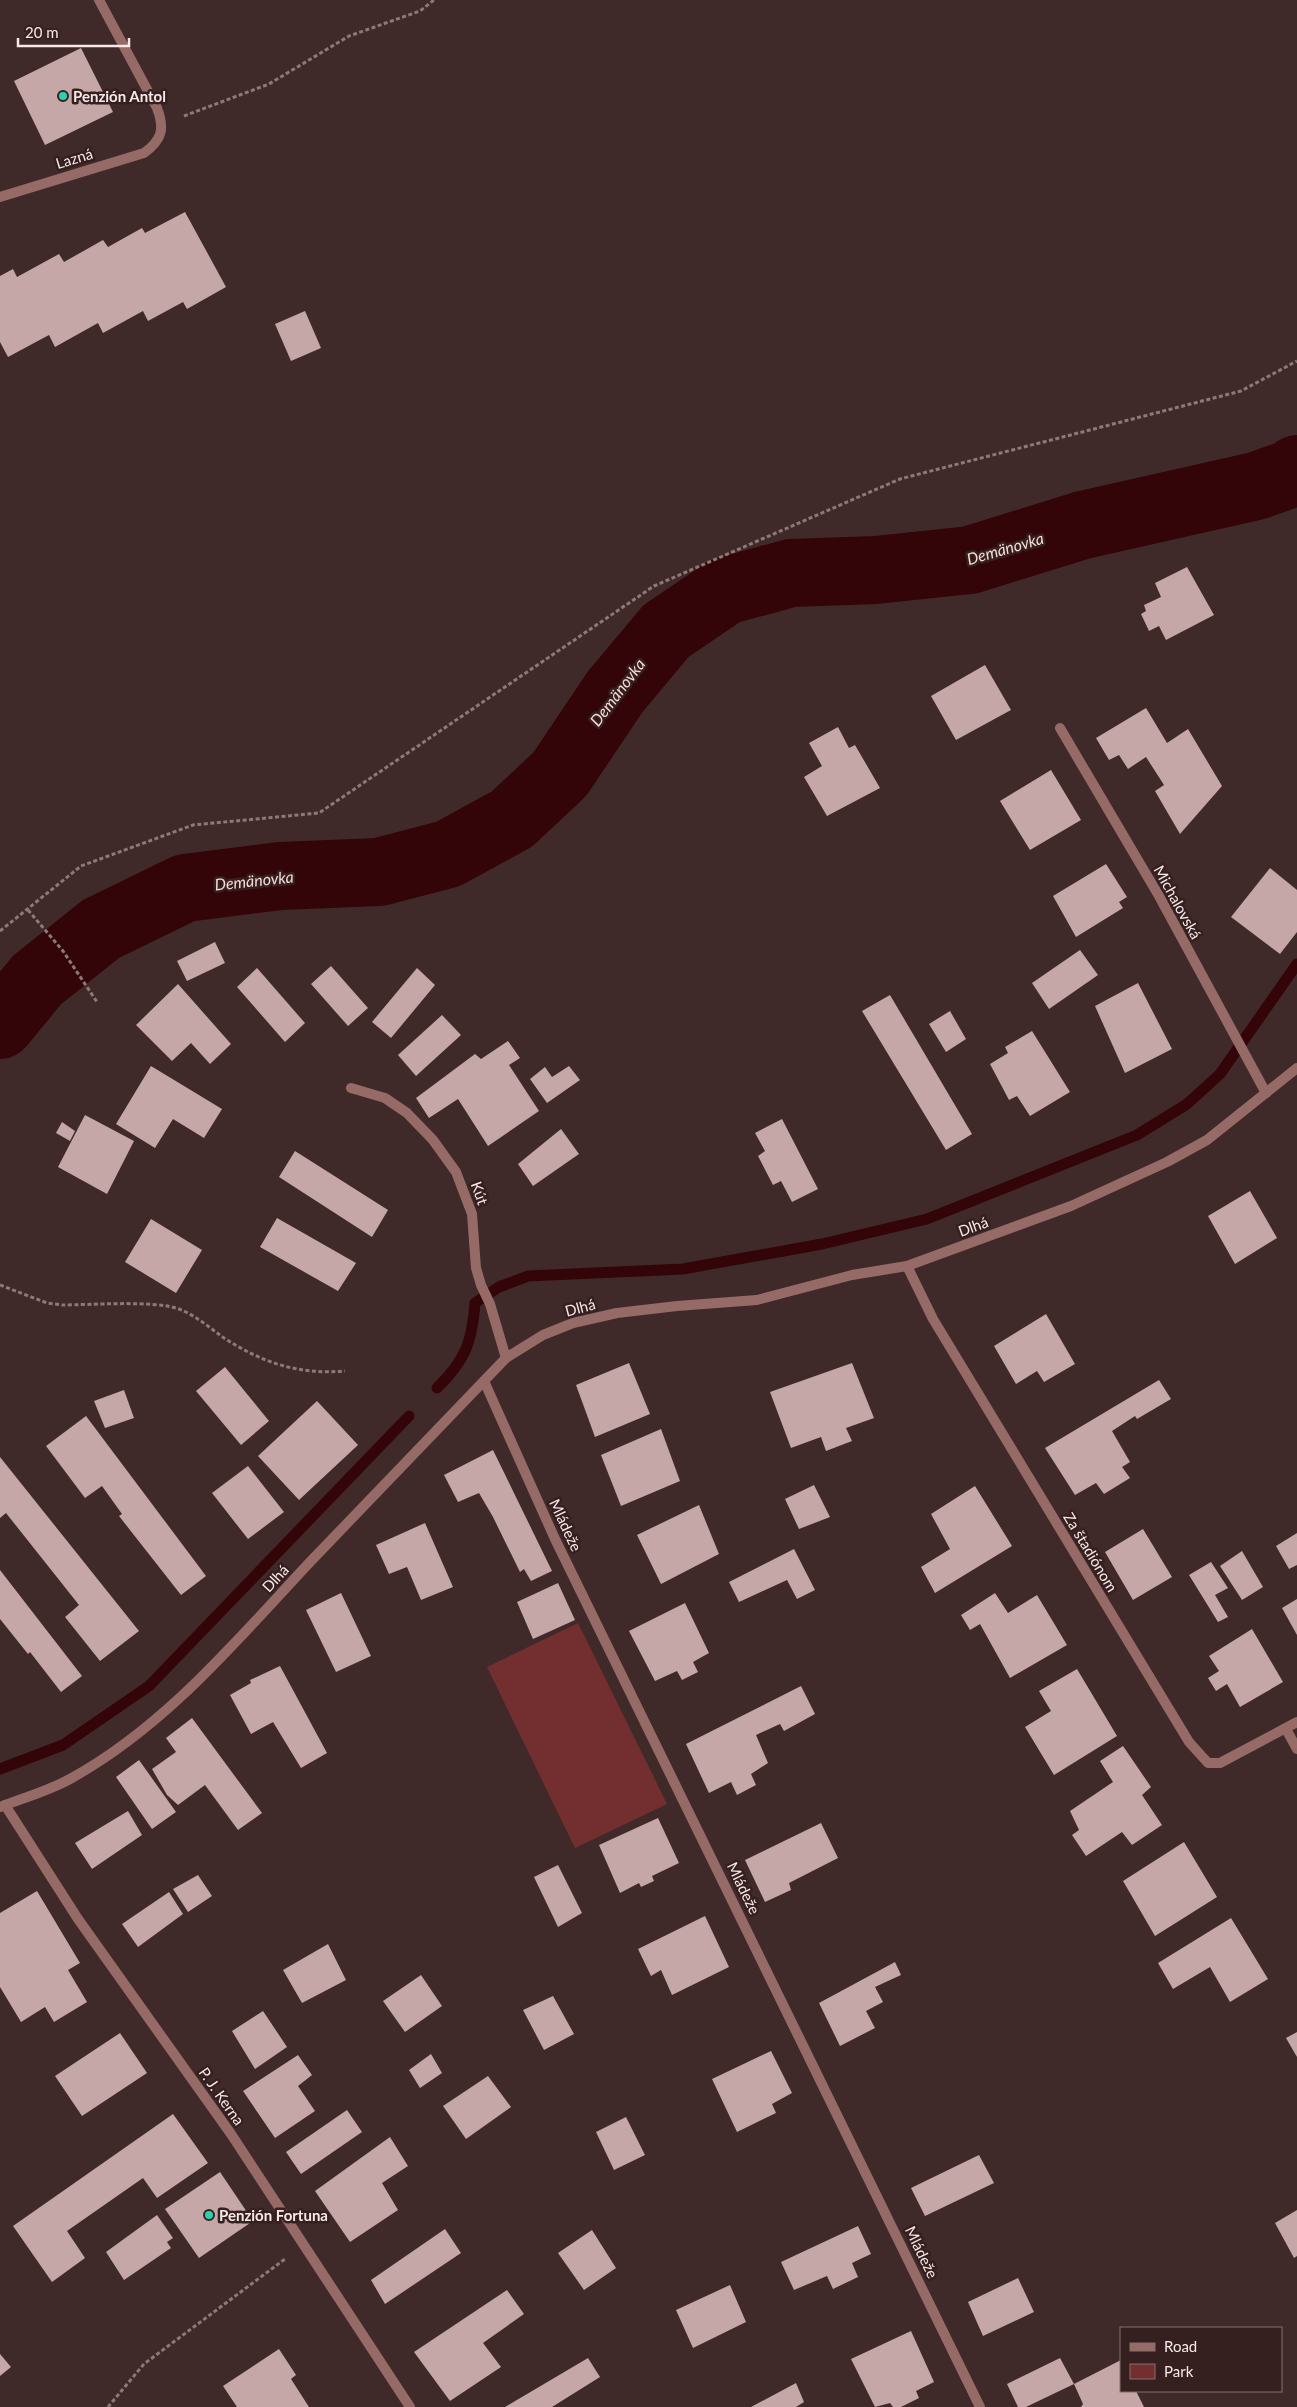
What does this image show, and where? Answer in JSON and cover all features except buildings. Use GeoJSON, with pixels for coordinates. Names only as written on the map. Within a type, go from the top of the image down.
{"type":"FeatureCollection","features":[{"type":"Feature","properties":{"kind":"street"},"geometry":{"type":"LineString","coordinates":[[99,0],[157,108],[162,125]]}},
{"type":"Feature","properties":{"kind":"street","name":"Lazná"},"geometry":{"type":"LineString","coordinates":[[0,197],[144,153],[155,145],[162,125]]}},
{"type":"Feature","properties":{"kind":"street","name":"Michalovská"},"geometry":{"type":"LineString","coordinates":[[1060,728],[1159,896],[1266,1093]]}},
{"type":"Feature","properties":{"kind":"street","name":"Dlhá"},"geometry":{"type":"LineString","coordinates":[[3,1806],[47,1790],[70,1779],[126,1742],[158,1716],[226,1652],[506,1358],[543,1335],[573,1322],[616,1313],[757,1300],[852,1275],[907,1266],[1071,1206],[1167,1162],[1207,1140],[1297,1068]]}},
{"type":"Feature","properties":{"kind":"street","name":"Kút"},"geometry":{"type":"LineString","coordinates":[[351,1088],[385,1098],[407,1113],[433,1140],[456,1172],[472,1214],[476,1268],[481,1285],[490,1304],[506,1358]]}},
{"type":"Feature","properties":{"kind":"street","name":"Za štadiónom"},"geometry":{"type":"LineString","coordinates":[[907,1266],[933,1319],[1189,1742],[1199,1755],[1208,1763],[1220,1763],[1297,1722]]}},
{"type":"Feature","properties":{"kind":"street","name":"Mládeže"},"geometry":{"type":"LineString","coordinates":[[484,1381],[555,1539],[980,2407]]}},
{"type":"Feature","properties":{"kind":"street"},"geometry":{"type":"LineString","coordinates":[[1286,1729],[1297,1749]]}},
{"type":"Feature","properties":{"kind":"street","name":"P. J. Kerna"},"geometry":{"type":"LineString","coordinates":[[3,1806],[78,1919],[231,2134],[410,2407]]}},
{"type":"Feature","properties":{"kind":"path"},"geometry":{"type":"LineString","coordinates":[[162,125],[269,84],[349,36],[420,11],[434,0]]}},
{"type":"Feature","properties":{"kind":"path"},"geometry":{"type":"LineString","coordinates":[[0,931],[81,866],[193,825],[319,813],[654,586],[900,479],[1241,391],[1297,361]]}},
{"type":"Feature","properties":{"kind":"path"},"geometry":{"type":"LineString","coordinates":[[28,910],[63,951],[97,1002]]}},
{"type":"Feature","properties":{"kind":"path"},"geometry":{"type":"LineString","coordinates":[[0,1285],[47,1303],[62,1306],[170,1306],[191,1315],[240,1348],[286,1368],[320,1374],[346,1371]]}},
{"type":"Feature","properties":{"kind":"path"},"geometry":{"type":"LineString","coordinates":[[108,2407],[144,2364],[305,2245]]}},
{"type":"Feature","properties":{"kind":"green space"},"geometry":{"type":"Polygon","coordinates":[[[578,1623],[667,1804],[575,1848],[487,1667],[578,1623]]]}},
{"type":"Feature","properties":{"kind":"waterway","name":"Demänovka"},"geometry":{"type":"LineString","coordinates":[[0,1025],[37,980],[101,929],[185,888],[280,876],[379,872],[448,854],[512,819],[560,774],[615,692],[666,631],[725,591],[791,573],[876,570],[970,560],[1083,525],[1256,486],[1290,474],[1297,469]]}},
{"type":"Feature","properties":{"kind":"waterway"},"geometry":{"type":"LineString","coordinates":[[437,1388],[455,1368],[466,1349],[472,1328],[475,1303],[499,1287],[528,1276],[683,1269],[822,1244],[927,1219],[1137,1135],[1187,1104],[1220,1074],[1297,964]]}},
{"type":"Feature","properties":{"kind":"waterway"},"geometry":{"type":"LineString","coordinates":[[0,1769],[63,1745],[149,1686],[409,1416]]}},
{"type":"Feature","properties":{"kind":"place","name":"Penzión Antol"},"geometry":{"type":"Point","coordinates":[63,96]}},
{"type":"Feature","properties":{"kind":"place","name":"Penzión Fortuna"},"geometry":{"type":"Point","coordinates":[209,2215]}}]}
